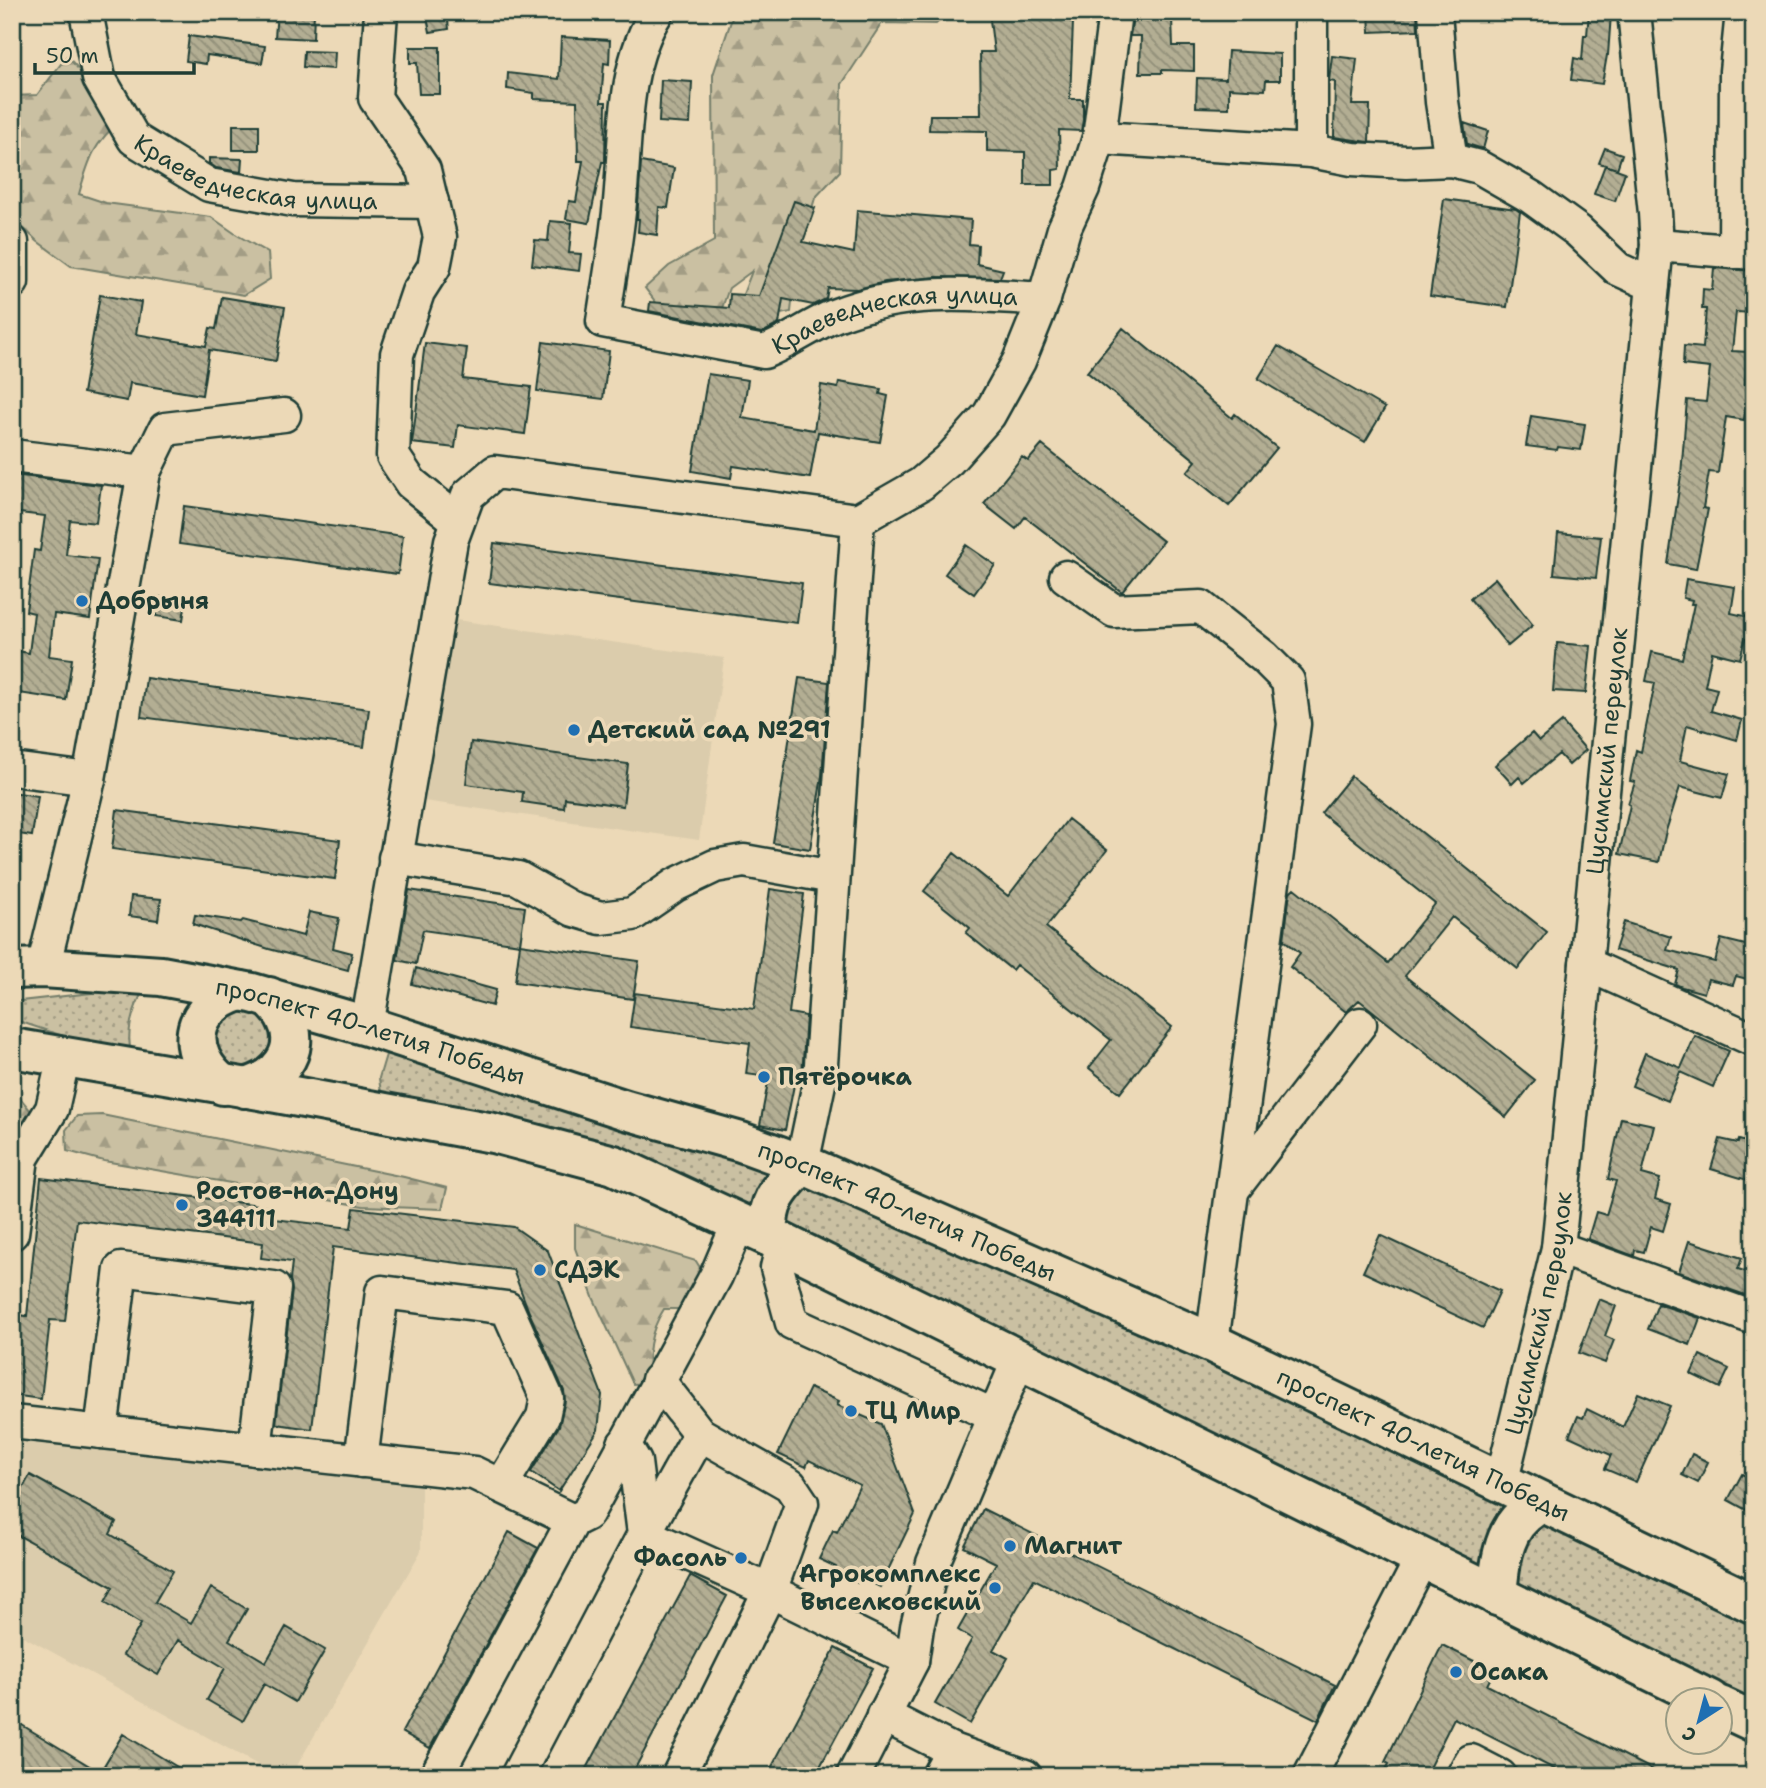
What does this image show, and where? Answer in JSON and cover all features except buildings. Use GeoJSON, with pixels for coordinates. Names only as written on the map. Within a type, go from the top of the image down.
{"type":"FeatureCollection","features":[{"type":"Feature","properties":{"kind":"main road","name":"проспект 40-летия Победы"},"geometry":{"type":"LineString","coordinates":[[28,969],[161,976],[254,994],[367,1026],[626,1110],[741,1142],[802,1164],[1212,1343],[1754,1604]]}},
{"type":"Feature","properties":{"kind":"main road"},"geometry":{"type":"LineString","coordinates":[[254,994],[286,1019],[291,1037],[290,1051],[280,1070],[269,1080],[234,1086],[203,1065],[197,1049],[196,1032],[202,1015],[213,1002],[254,994]]}},
{"type":"Feature","properties":{"kind":"main road"},"geometry":{"type":"LineString","coordinates":[[12,1048],[493,1133],[614,1165],[763,1234],[1682,1686]]}},
{"type":"Feature","properties":{"kind":"main road"},"geometry":{"type":"LineString","coordinates":[[763,1234],[767,1214],[782,1186],[802,1164]]}},
{"type":"Feature","properties":{"kind":"main road"},"geometry":{"type":"LineString","coordinates":[[1497,1595],[1507,1540],[1520,1518],[1541,1502]]}},
{"type":"Feature","properties":{"kind":"main road"},"geometry":{"type":"LineString","coordinates":[[1734,1713],[1754,1722]]}},
{"type":"Feature","properties":{"kind":"street","name":"Краеведческая улица"},"geometry":{"type":"LineString","coordinates":[[86,12],[99,78],[134,139],[208,185],[293,200],[432,202]]}},
{"type":"Feature","properties":{"kind":"street"},"geometry":{"type":"LineString","coordinates":[[381,12],[376,98],[424,170],[440,237],[434,267],[418,292],[397,354],[393,456],[411,483],[458,521]]}},
{"type":"Feature","properties":{"kind":"street","name":"Краеведческая улица"},"geometry":{"type":"LineString","coordinates":[[657,12],[649,25],[630,81],[618,221],[603,321],[764,352],[833,316],[883,300],[950,293],[1044,299],[1064,229],[1083,188],[1099,138],[1115,12]]}},
{"type":"Feature","properties":{"kind":"street"},"geometry":{"type":"LineString","coordinates":[[1311,12],[1311,151]]}},
{"type":"Feature","properties":{"kind":"street"},"geometry":{"type":"LineString","coordinates":[[1435,12],[1442,102],[1451,160]]}},
{"type":"Feature","properties":{"kind":"street","name":"Цусимский переулок"},"geometry":{"type":"LineString","coordinates":[[1501,1484],[1558,1248],[1657,245],[1634,12]]}},
{"type":"Feature","properties":{"kind":"street"},"geometry":{"type":"LineString","coordinates":[[1657,245],[1744,253],[1736,71],[1742,12]]}},
{"type":"Feature","properties":{"kind":"street"},"geometry":{"type":"LineString","coordinates":[[1099,138],[1311,151],[1352,159],[1406,162],[1451,160],[1479,167],[1531,197],[1578,230],[1618,269],[1653,285]]}},
{"type":"Feature","properties":{"kind":"street"},"geometry":{"type":"LineString","coordinates":[[12,242],[12,282]]}},
{"type":"Feature","properties":{"kind":"street"},"geometry":{"type":"LineString","coordinates":[[367,1026],[451,541],[468,495],[495,472],[858,520],[921,484],[949,460],[989,415],[1019,361],[1044,299]]}},
{"type":"Feature","properties":{"kind":"street"},"geometry":{"type":"LineString","coordinates":[[28,969],[89,779],[144,472],[164,429],[284,415]]}},
{"type":"Feature","properties":{"kind":"street"},"geometry":{"type":"LineString","coordinates":[[12,456],[144,472]]}},
{"type":"Feature","properties":{"kind":"street"},"geometry":{"type":"LineString","coordinates":[[802,1164],[820,1079],[858,520]]}},
{"type":"Feature","properties":{"kind":"street"},"geometry":{"type":"LineString","coordinates":[[1066,577],[1114,611],[1201,607],[1264,657],[1289,681],[1294,724],[1212,1343]]}},
{"type":"Feature","properties":{"kind":"street"},"geometry":{"type":"LineString","coordinates":[[12,769],[89,779]]}},
{"type":"Feature","properties":{"kind":"street"},"geometry":{"type":"LineString","coordinates":[[395,858],[518,878],[574,910],[601,918],[633,914],[676,884],[715,866],[744,862],[833,877]]}},
{"type":"Feature","properties":{"kind":"street"},"geometry":{"type":"LineString","coordinates":[[1586,964],[1754,1040]]}},
{"type":"Feature","properties":{"kind":"street"},"geometry":{"type":"LineString","coordinates":[[1233,1189],[1360,1024]]}},
{"type":"Feature","properties":{"kind":"street"},"geometry":{"type":"LineString","coordinates":[[12,1233],[22,1158],[52,1109],[64,1056]]}},
{"type":"Feature","properties":{"kind":"street"},"geometry":{"type":"LineString","coordinates":[[445,1772],[573,1521],[587,1514],[716,1276],[763,1234],[777,1268],[792,1323],[995,1416]]}},
{"type":"Feature","properties":{"kind":"street"},"geometry":{"type":"LineString","coordinates":[[1558,1248],[1754,1318]]}},
{"type":"Feature","properties":{"kind":"street"},"geometry":{"type":"LineString","coordinates":[[101,1432],[121,1269],[274,1289],[254,1449]]}},
{"type":"Feature","properties":{"kind":"street"},"geometry":{"type":"LineString","coordinates":[[361,1461],[382,1292],[507,1308],[547,1398],[543,1417],[501,1486]]}},
{"type":"Feature","properties":{"kind":"street"},"geometry":{"type":"LineString","coordinates":[[853,1776],[912,1661],[917,1627],[933,1563],[1019,1359]]}},
{"type":"Feature","properties":{"kind":"street"},"geometry":{"type":"LineString","coordinates":[[658,1380],[700,1434],[790,1485],[802,1503],[769,1591],[678,1776]]}},
{"type":"Feature","properties":{"kind":"street"},"geometry":{"type":"LineString","coordinates":[[12,1422],[474,1474],[573,1521]]}},
{"type":"Feature","properties":{"kind":"street"},"geometry":{"type":"LineString","coordinates":[[517,1776],[644,1534],[700,1434]]}},
{"type":"Feature","properties":{"kind":"street"},"geometry":{"type":"LineString","coordinates":[[624,1444],[635,1462],[644,1534]]}},
{"type":"Feature","properties":{"kind":"street"},"geometry":{"type":"LineString","coordinates":[[644,1534],[912,1661]]}},
{"type":"Feature","properties":{"kind":"street"},"geometry":{"type":"LineString","coordinates":[[1310,1776],[1422,1559]]}},
{"type":"Feature","properties":{"kind":"street"},"geometry":{"type":"LineString","coordinates":[[883,1715],[945,1763],[1025,1776]]}},
{"type":"Feature","properties":{"kind":"street"},"geometry":{"type":"LineString","coordinates":[[1463,1776],[1471,1761],[1500,1776]]}},
{"type":"Feature","properties":{"kind":"shaded area","name":"Детский сад №291"},"geometry":{"type":"Polygon","coordinates":[[[449,619],[724,658],[699,840],[424,801],[449,619]]]}},
{"type":"Feature","properties":{"kind":"shaded area"},"geometry":{"type":"Polygon","coordinates":[[[19,1439],[421,1481],[421,1551],[291,1776],[278,1776],[12,1630],[12,1460],[19,1439]]]}},
{"type":"Feature","properties":{"kind":"green space"},"geometry":{"type":"Polygon","coordinates":[[[734,12],[948,12],[936,24],[882,23],[842,84],[840,171],[815,198],[796,263],[791,312],[750,320],[738,307],[752,271],[729,288],[720,314],[661,309],[645,288],[669,266],[714,241],[713,75],[734,12]]]}},
{"type":"Feature","properties":{"kind":"green space"},"geometry":{"type":"Polygon","coordinates":[[[67,56],[122,119],[98,144],[79,194],[106,203],[211,217],[268,253],[270,279],[244,295],[71,266],[37,241],[12,217],[12,96],[37,95],[67,56]]]}},
{"type":"Feature","properties":{"kind":"green space"},"geometry":{"type":"Polygon","coordinates":[[[145,987],[131,1022],[129,1040],[132,1059],[12,1019],[12,1002],[145,987]]]}},
{"type":"Feature","properties":{"kind":"green space"},"geometry":{"type":"Polygon","coordinates":[[[232,1000],[282,1026],[268,1071],[214,1066],[208,1021],[232,1000]]]}},
{"type":"Feature","properties":{"kind":"green space"},"geometry":{"type":"Polygon","coordinates":[[[388,1048],[782,1173],[758,1219],[381,1093],[379,1078],[388,1048]]]}},
{"type":"Feature","properties":{"kind":"green space"},"geometry":{"type":"Polygon","coordinates":[[[12,1098],[21,1099],[31,1111],[28,1130],[12,1148],[12,1098]]]}},
{"type":"Feature","properties":{"kind":"green space"},"geometry":{"type":"Polygon","coordinates":[[[102,1115],[447,1188],[442,1209],[363,1206],[104,1161],[67,1151],[66,1130],[77,1116],[102,1115]]]}},
{"type":"Feature","properties":{"kind":"green space"},"geometry":{"type":"Polygon","coordinates":[[[817,1184],[1517,1505],[1483,1569],[786,1226],[787,1211],[802,1185],[817,1184]]]}},
{"type":"Feature","properties":{"kind":"green space"},"geometry":{"type":"Polygon","coordinates":[[[575,1224],[696,1261],[707,1279],[686,1309],[664,1309],[650,1344],[649,1383],[633,1384],[593,1297],[575,1248],[575,1224]]]}},
{"type":"Feature","properties":{"kind":"green space"},"geometry":{"type":"Polygon","coordinates":[[[1540,1515],[1754,1621],[1754,1705],[1734,1695],[1734,1686],[1716,1686],[1519,1588],[1510,1561],[1540,1515]]]}},
{"type":"Feature","properties":{"kind":"place","name":"Добрыня"},"geometry":{"type":"Point","coordinates":[82,601]}},
{"type":"Feature","properties":{"kind":"place","name":"Детский сад №291"},"geometry":{"type":"Point","coordinates":[574,730]}},
{"type":"Feature","properties":{"kind":"place","name":"Пятёрочка"},"geometry":{"type":"Point","coordinates":[764,1077]}},
{"type":"Feature","properties":{"kind":"place","name":"Ростов-на-Дону 344111"},"geometry":{"type":"Point","coordinates":[182,1205]}},
{"type":"Feature","properties":{"kind":"place","name":"СДЭК"},"geometry":{"type":"Point","coordinates":[540,1270]}},
{"type":"Feature","properties":{"kind":"place","name":"ТЦ Мир"},"geometry":{"type":"Point","coordinates":[851,1411]}},
{"type":"Feature","properties":{"kind":"place","name":"Магнит"},"geometry":{"type":"Point","coordinates":[1010,1546]}},
{"type":"Feature","properties":{"kind":"place","name":"Фасоль"},"geometry":{"type":"Point","coordinates":[741,1558]}},
{"type":"Feature","properties":{"kind":"place","name":"Агрокомплекс Выселковский"},"geometry":{"type":"Point","coordinates":[995,1588]}},
{"type":"Feature","properties":{"kind":"place","name":"Осака"},"geometry":{"type":"Point","coordinates":[1456,1672]}}]}
